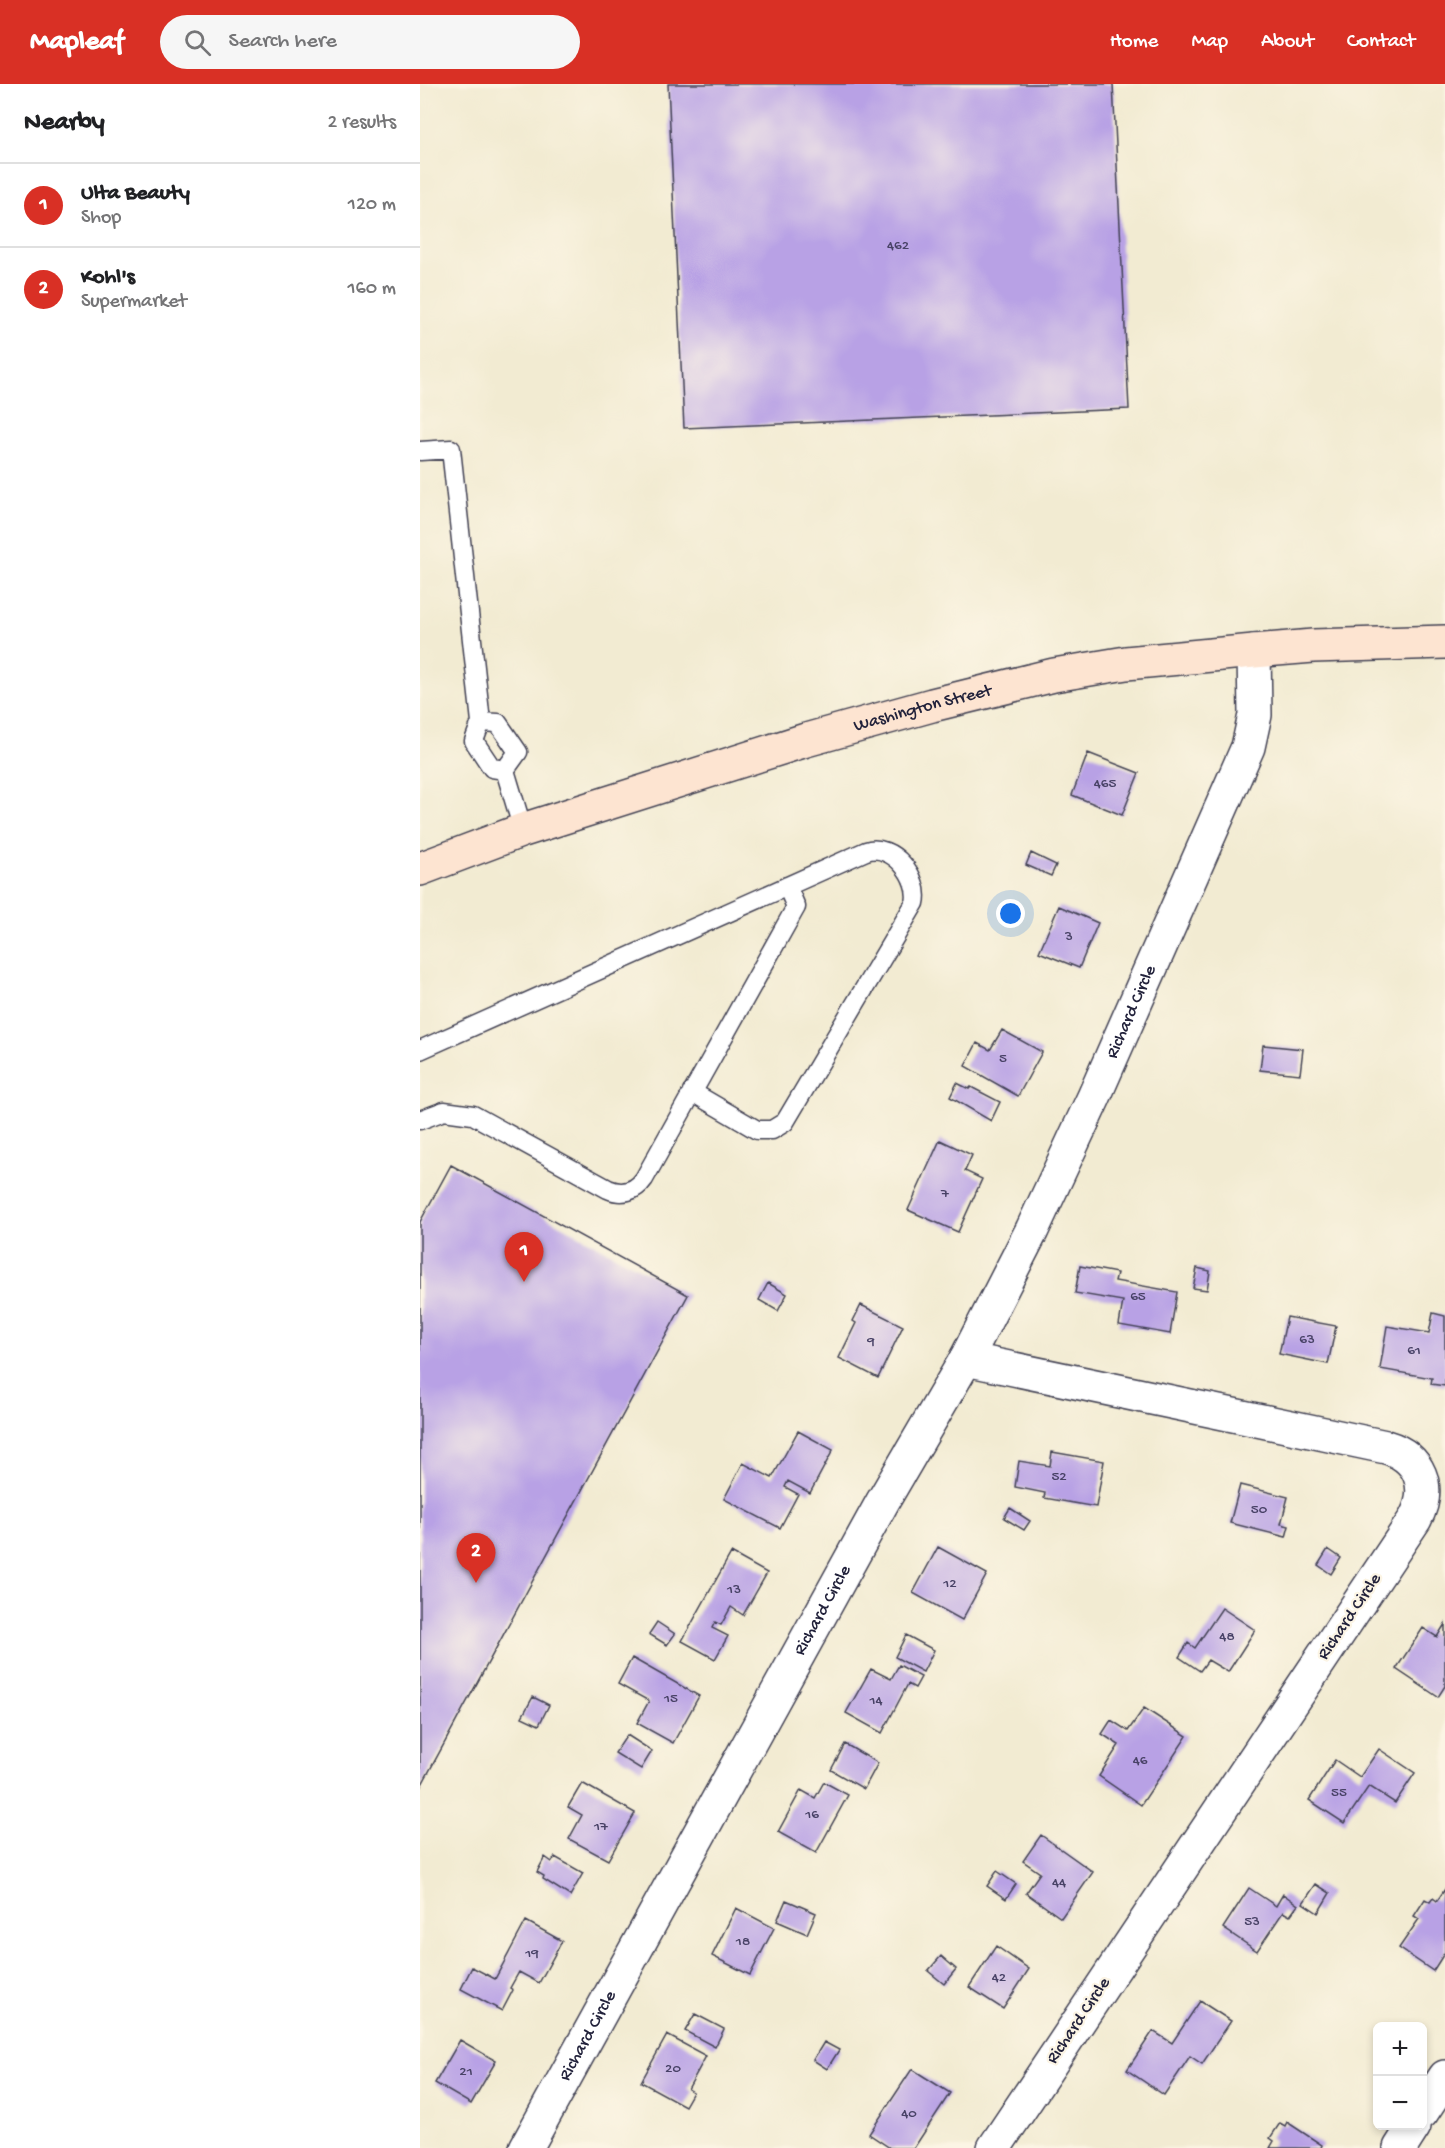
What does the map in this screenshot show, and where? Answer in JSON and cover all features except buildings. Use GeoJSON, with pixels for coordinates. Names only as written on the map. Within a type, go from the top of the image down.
{"type":"FeatureCollection","features":[{"type":"Feature","properties":{"kind":"main road","name":"Washington Street"},"geometry":{"type":"LineString","coordinates":[[420,869],[523,830],[806,740],[997,688],[1084,669],[1254,651],[1313,646],[1445,642]]}},
{"type":"Feature","properties":{"kind":"street","name":"Richard Circle"},"geometry":{"type":"LineString","coordinates":[[526,2148],[883,1501],[966,1359],[1032,1230],[1248,747],[1255,715],[1254,651]]}},
{"type":"Feature","properties":{"kind":"street","name":"Richard Circle"},"geometry":{"type":"LineString","coordinates":[[966,1359],[1386,1447],[1400,1452],[1412,1462],[1420,1475],[1423,1490],[1422,1505],[1415,1519],[994,2148]]}},
{"type":"Feature","properties":{"kind":"street"},"geometry":{"type":"LineString","coordinates":[[1427,2104],[1445,2077]]}},
{"type":"Feature","properties":{"kind":"street"},"geometry":{"type":"LineString","coordinates":[[1400,2148],[1411,2130]]}},
{"type":"Feature","properties":{"kind":"lane"},"geometry":{"type":"LineString","coordinates":[[420,451],[452,449],[481,722],[474,741],[492,768],[505,770]]}},
{"type":"Feature","properties":{"kind":"lane"},"geometry":{"type":"LineString","coordinates":[[481,722],[498,723],[518,752],[505,770]]}},
{"type":"Feature","properties":{"kind":"lane"},"geometry":{"type":"LineString","coordinates":[[505,770],[523,830]]}},
{"type":"Feature","properties":{"kind":"lane"},"geometry":{"type":"LineString","coordinates":[[420,1050],[866,851],[880,849],[889,852],[914,881],[917,894],[913,907],[788,1118],[781,1126],[767,1131],[757,1130],[692,1092]]}},
{"type":"Feature","properties":{"kind":"lane"},"geometry":{"type":"LineString","coordinates":[[420,1120],[444,1112],[473,1115],[609,1189],[623,1192],[633,1190],[641,1183],[796,907],[787,886]]}},
{"type":"Feature","properties":{"kind":"place","name":"Ulta Beauty"},"geometry":{"type":"Point","coordinates":[524,1282]}},
{"type":"Feature","properties":{"kind":"place","name":"Kohl's"},"geometry":{"type":"Point","coordinates":[476,1583]}}]}
